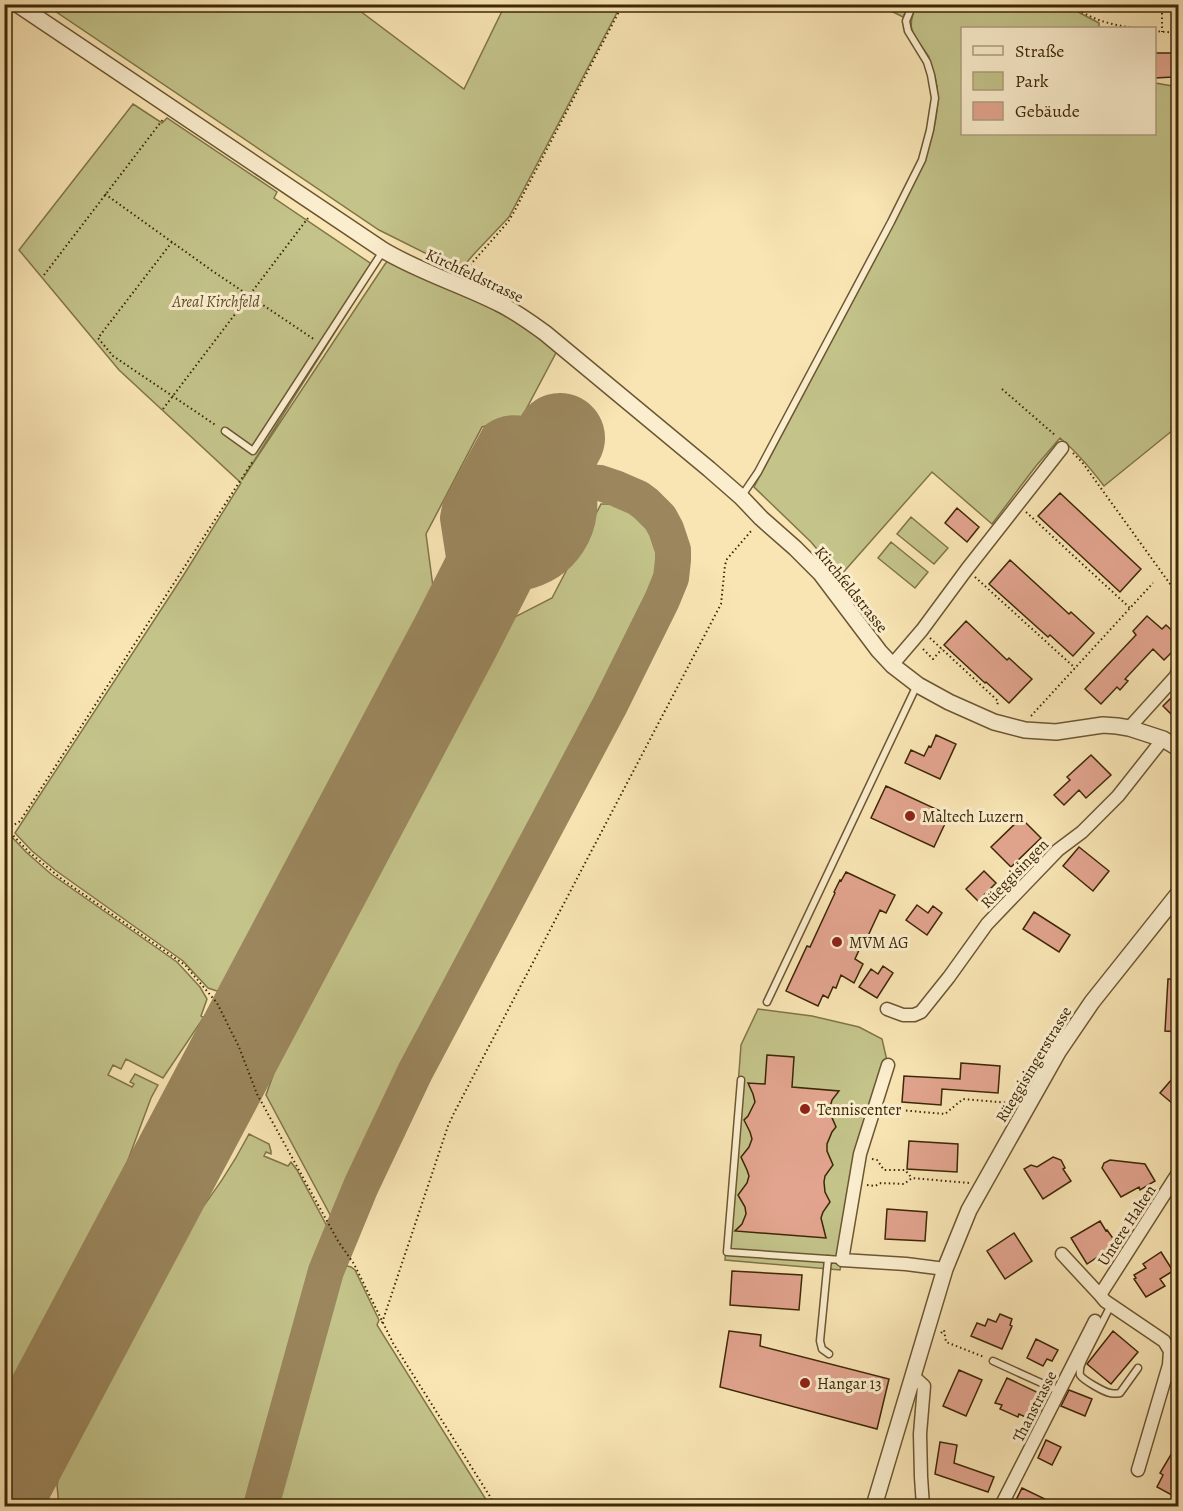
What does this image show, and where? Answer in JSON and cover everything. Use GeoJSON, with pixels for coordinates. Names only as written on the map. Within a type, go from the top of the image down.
{"type":"FeatureCollection","features":[{"type":"Feature","properties":{"kind":"street","name":"Kirchfeldstrasse"},"geometry":{"type":"LineString","coordinates":[[17,4],[383,250],[412,266],[497,302],[545,333],[741,497],[821,574],[879,651],[892,665],[918,685],[948,702],[994,722],[1025,730],[1056,732],[1103,725],[1130,728],[1163,739],[1179,748]]}},
{"type":"Feature","properties":{"kind":"street"},"geometry":{"type":"LineString","coordinates":[[892,665],[922,630],[1062,445]]}},
{"type":"Feature","properties":{"kind":"street"},"geometry":{"type":"LineString","coordinates":[[1130,728],[1179,670]]}},
{"type":"Feature","properties":{"kind":"street","name":"Rüeggisingen"},"geometry":{"type":"LineString","coordinates":[[887,1009],[903,1015],[914,1015],[921,1012],[987,924],[1058,849],[1082,832],[1118,796],[1163,739]]}},
{"type":"Feature","properties":{"kind":"street","name":"Rüeggisingerstrasse"},"geometry":{"type":"LineString","coordinates":[[874,1506],[945,1269],[969,1210],[1058,1052],[1092,1002],[1179,894]]}},
{"type":"Feature","properties":{"kind":"street"},"geometry":{"type":"LineString","coordinates":[[888,1065],[860,1154],[842,1260],[945,1269]]}},
{"type":"Feature","properties":{"kind":"street","name":"Untere Halten"},"geometry":{"type":"LineString","coordinates":[[1100,1295],[1179,1173]]}},
{"type":"Feature","properties":{"kind":"street","name":"Untere Halten"},"geometry":{"type":"LineString","coordinates":[[1062,1254],[1105,1300],[1164,1341],[1170,1351],[1169,1365],[1138,1470]]}},
{"type":"Feature","properties":{"kind":"street","name":"Thanstrasse"},"geometry":{"type":"LineString","coordinates":[[1001,1506],[1095,1321]]}},
{"type":"Feature","properties":{"kind":"street"},"geometry":{"type":"LineString","coordinates":[[914,1376],[924,1386],[920,1434],[923,1506]]}},
{"type":"Feature","properties":{"kind":"lane"},"geometry":{"type":"LineString","coordinates":[[741,497],[758,472],[922,160],[930,130],[934,98],[927,62],[908,31],[906,21],[913,4]]}},
{"type":"Feature","properties":{"kind":"lane"},"geometry":{"type":"LineString","coordinates":[[225,431],[253,451],[383,250]]}},
{"type":"Feature","properties":{"kind":"lane"},"geometry":{"type":"LineString","coordinates":[[767,1002],[918,685]]}},
{"type":"Feature","properties":{"kind":"lane"},"geometry":{"type":"LineString","coordinates":[[741,1080],[727,1252],[842,1260]]}},
{"type":"Feature","properties":{"kind":"lane"},"geometry":{"type":"LineString","coordinates":[[828,1258],[820,1341],[822,1348],[829,1354]]}},
{"type":"Feature","properties":{"kind":"lane"},"geometry":{"type":"LineString","coordinates":[[1111,1305],[1083,1360],[1080,1374],[1084,1379],[1108,1393],[1116,1394],[1120,1393],[1138,1368]]}},
{"type":"Feature","properties":{"kind":"lane"},"geometry":{"type":"LineString","coordinates":[[993,1361],[1060,1391]]}},
{"type":"Feature","properties":{"kind":"path"},"geometry":{"type":"LineString","coordinates":[[455,284],[514,212],[623,4]]}},
{"type":"Feature","properties":{"kind":"path"},"geometry":{"type":"LineString","coordinates":[[1071,4],[1093,18],[1130,27]]}},
{"type":"Feature","properties":{"kind":"path"},"geometry":{"type":"LineString","coordinates":[[1162,4],[1162,32]]}},
{"type":"Feature","properties":{"kind":"path"},"geometry":{"type":"LineString","coordinates":[[1156,31],[1179,33]]}},
{"type":"Feature","properties":{"kind":"path"},"geometry":{"type":"LineString","coordinates":[[44,275],[171,109]]}},
{"type":"Feature","properties":{"kind":"path"},"geometry":{"type":"LineString","coordinates":[[105,194],[249,296],[323,345]]}},
{"type":"Feature","properties":{"kind":"path"},"geometry":{"type":"LineString","coordinates":[[163,409],[317,206]]}},
{"type":"Feature","properties":{"kind":"path"},"geometry":{"type":"LineString","coordinates":[[172,242],[98,338],[113,356],[225,431]]}},
{"type":"Feature","properties":{"kind":"path"},"geometry":{"type":"LineString","coordinates":[[1002,389],[1082,462],[1179,595]]}},
{"type":"Feature","properties":{"kind":"path"},"geometry":{"type":"LineString","coordinates":[[7,829],[22,818],[258,453]]}},
{"type":"Feature","properties":{"kind":"path"},"geometry":{"type":"LineString","coordinates":[[1022,508],[1130,608]]}},
{"type":"Feature","properties":{"kind":"path"},"geometry":{"type":"LineString","coordinates":[[382,1323],[454,1113],[721,604],[727,558],[761,518]]}},
{"type":"Feature","properties":{"kind":"path"},"geometry":{"type":"LineString","coordinates":[[972,574],[1075,668]]}},
{"type":"Feature","properties":{"kind":"path"},"geometry":{"type":"LineString","coordinates":[[1025,730],[1030,717],[1153,583]]}},
{"type":"Feature","properties":{"kind":"path"},"geometry":{"type":"LineString","coordinates":[[927,634],[998,701],[994,722]]}},
{"type":"Feature","properties":{"kind":"path"},"geometry":{"type":"LineString","coordinates":[[919,645],[933,659],[942,649]]}},
{"type":"Feature","properties":{"kind":"path"},"geometry":{"type":"LineString","coordinates":[[4,826],[29,852],[63,880],[185,965],[217,1003],[239,1047],[257,1094],[338,1241],[354,1264],[382,1323],[496,1506]]}},
{"type":"Feature","properties":{"kind":"path"},"geometry":{"type":"LineString","coordinates":[[880,1108],[945,1114],[963,1100],[1011,1103]]}},
{"type":"Feature","properties":{"kind":"path"},"geometry":{"type":"LineString","coordinates":[[865,1158],[876,1160],[884,1170],[905,1170],[912,1178],[969,1183]]}},
{"type":"Feature","properties":{"kind":"path"},"geometry":{"type":"LineString","coordinates":[[859,1184],[904,1185],[912,1178]]}},
{"type":"Feature","properties":{"kind":"path"},"geometry":{"type":"LineString","coordinates":[[938,1336],[945,1330],[946,1342],[976,1354]]}},
{"type":"Feature","properties":{"kind":"green space"},"geometry":{"type":"Polygon","coordinates":[[[46,5],[352,5],[464,89],[505,5],[621,5],[509,217],[462,268],[443,262],[379,230],[46,5]]]}},
{"type":"Feature","properties":{"kind":"green space"},"geometry":{"type":"Polygon","coordinates":[[[879,5],[909,5],[903,17],[879,5]]]}},
{"type":"Feature","properties":{"kind":"green space"},"geometry":{"type":"Polygon","coordinates":[[[917,5],[1068,5],[1099,23],[1099,27],[961,27],[961,135],[1156,135],[1156,83],[1178,87],[1178,426],[1104,486],[1084,461],[1060,438],[992,524],[932,472],[840,576],[811,542],[754,487],[911,189],[930,142],[937,108],[935,75],[928,60],[929,57],[911,27],[917,5]]]}},
{"type":"Feature","properties":{"kind":"green space","name":"Areal Kirchfeld"},"geometry":{"type":"Polygon","coordinates":[[[133,104],[162,123],[167,118],[277,192],[274,198],[376,267],[242,480],[388,261],[490,306],[521,324],[557,351],[522,417],[482,427],[426,534],[433,587],[220,992],[208,988],[183,961],[55,870],[15,833],[241,483],[119,370],[19,250],[133,104]]]}},
{"type":"Feature","properties":{"kind":"green space"},"geometry":{"type":"Polygon","coordinates":[[[601,504],[623,507],[633,512],[650,527],[656,537],[662,559],[660,582],[366,1145],[334,1222],[266,1095],[282,1047],[505,622],[552,598],[601,504]]]}},
{"type":"Feature","properties":{"kind":"green space"},"geometry":{"type":"Polygon","coordinates":[[[911,517],[948,548],[934,564],[897,534],[911,517]]]}},
{"type":"Feature","properties":{"kind":"green space"},"geometry":{"type":"Polygon","coordinates":[[[891,542],[928,572],[915,588],[878,558],[891,542]]]}},
{"type":"Feature","properties":{"kind":"green space"},"geometry":{"type":"Polygon","coordinates":[[[10,835],[51,874],[177,962],[200,987],[207,999],[201,1016],[202,1020],[163,1078],[126,1059],[121,1069],[113,1065],[108,1075],[132,1087],[134,1084],[130,1082],[135,1074],[158,1085],[118,1187],[5,1408],[4,843],[10,835]]]}},
{"type":"Feature","properties":{"kind":"green space","name":"Tenniscenter"},"geometry":{"type":"Polygon","coordinates":[[[758,1009],[812,1016],[859,1027],[882,1039],[888,1065],[860,1154],[840,1270],[725,1260],[741,1045],[758,1009]]]}},
{"type":"Feature","properties":{"kind":"green space"},"geometry":{"type":"Polygon","coordinates":[[[249,1134],[269,1144],[271,1154],[266,1152],[264,1156],[288,1166],[291,1162],[330,1232],[316,1271],[251,1506],[59,1506],[57,1485],[60,1470],[188,1226],[221,1182],[249,1134]]]}},
{"type":"Feature","properties":{"kind":"green space"},"geometry":{"type":"Polygon","coordinates":[[[340,1264],[355,1270],[379,1320],[377,1325],[490,1506],[271,1506],[315,1342],[340,1264]]]}},
{"type":"Feature","properties":{"kind":"building"},"geometry":{"type":"Polygon","coordinates":[[[1156,53],[1172,53],[1173,77],[1156,78],[1156,53]]]}},
{"type":"Feature","properties":{"kind":"building"},"geometry":{"type":"Polygon","coordinates":[[[1060,493],[1141,569],[1120,592],[1038,516],[1060,493]]]}},
{"type":"Feature","properties":{"kind":"building"},"geometry":{"type":"Polygon","coordinates":[[[957,508],[979,527],[967,542],[945,523],[957,508]]]}},
{"type":"Feature","properties":{"kind":"building"},"geometry":{"type":"Polygon","coordinates":[[[1010,560],[1069,614],[1071,612],[1094,633],[1073,656],[1050,635],[1048,637],[989,584],[1010,560]]]}},
{"type":"Feature","properties":{"kind":"building"},"geometry":{"type":"Polygon","coordinates":[[[1147,616],[1162,629],[1166,625],[1179,637],[1179,645],[1164,660],[1153,649],[1125,679],[1128,681],[1120,690],[1117,687],[1101,704],[1085,689],[1136,635],[1133,631],[1147,616]]]}},
{"type":"Feature","properties":{"kind":"building"},"geometry":{"type":"Polygon","coordinates":[[[966,621],[1007,660],[1009,658],[1032,679],[1009,703],[944,645],[966,621]]]}},
{"type":"Feature","properties":{"kind":"building"},"geometry":{"type":"Polygon","coordinates":[[[1179,690],[1179,722],[1163,706],[1179,690]]]}},
{"type":"Feature","properties":{"kind":"building"},"geometry":{"type":"Polygon","coordinates":[[[936,735],[956,744],[940,779],[905,763],[911,750],[924,756],[936,735]]]}},
{"type":"Feature","properties":{"kind":"building"},"geometry":{"type":"Polygon","coordinates":[[[1091,755],[1111,775],[1086,798],[1079,790],[1064,805],[1054,795],[1070,780],[1067,777],[1091,755]]]}},
{"type":"Feature","properties":{"kind":"building","name":"Maltech Luzern"},"geometry":{"type":"Polygon","coordinates":[[[886,786],[949,815],[934,847],[871,818],[886,786]]]}},
{"type":"Feature","properties":{"kind":"building"},"geometry":{"type":"Polygon","coordinates":[[[1021,818],[1041,838],[1011,867],[991,847],[1021,818]]]}},
{"type":"Feature","properties":{"kind":"building"},"geometry":{"type":"Polygon","coordinates":[[[1079,847],[1109,871],[1093,891],[1063,866],[1079,847]]]}},
{"type":"Feature","properties":{"kind":"building"},"geometry":{"type":"Polygon","coordinates":[[[984,871],[996,883],[978,901],[966,889],[984,871]]]}},
{"type":"Feature","properties":{"kind":"building","name":"MVM AG"},"geometry":{"type":"Polygon","coordinates":[[[846,872],[895,895],[886,913],[880,910],[867,938],[865,937],[855,959],[863,964],[854,983],[841,975],[836,988],[833,987],[828,998],[823,995],[818,1006],[786,991],[846,872]]]}},
{"type":"Feature","properties":{"kind":"building"},"geometry":{"type":"Polygon","coordinates":[[[917,905],[928,913],[933,906],[942,913],[927,935],[906,920],[917,905]]]}},
{"type":"Feature","properties":{"kind":"building"},"geometry":{"type":"Polygon","coordinates":[[[1034,912],[1070,935],[1059,952],[1023,929],[1034,912]]]}},
{"type":"Feature","properties":{"kind":"building"},"geometry":{"type":"Polygon","coordinates":[[[883,966],[893,973],[877,998],[859,987],[871,969],[878,974],[883,966]]]}},
{"type":"Feature","properties":{"kind":"building"},"geometry":{"type":"Polygon","coordinates":[[[1168,979],[1179,979],[1179,1032],[1165,1031],[1168,979]]]}},
{"type":"Feature","properties":{"kind":"building"},"geometry":{"type":"Polygon","coordinates":[[[767,1055],[794,1057],[792,1087],[839,1091],[830,1107],[836,1127],[827,1144],[827,1151],[833,1165],[825,1176],[824,1182],[825,1192],[830,1202],[821,1218],[826,1238],[735,1231],[742,1224],[746,1214],[738,1195],[749,1176],[741,1157],[752,1139],[744,1120],[755,1102],[748,1083],[765,1084],[767,1055]]]}},
{"type":"Feature","properties":{"kind":"building"},"geometry":{"type":"Polygon","coordinates":[[[961,1063],[1000,1066],[998,1093],[942,1089],[941,1105],[902,1102],[904,1076],[960,1079],[961,1063]]]}},
{"type":"Feature","properties":{"kind":"building"},"geometry":{"type":"Polygon","coordinates":[[[1179,1071],[1179,1109],[1160,1093],[1179,1071]]]}},
{"type":"Feature","properties":{"kind":"building"},"geometry":{"type":"Polygon","coordinates":[[[909,1141],[958,1144],[957,1172],[907,1169],[909,1141]]]}},
{"type":"Feature","properties":{"kind":"building"},"geometry":{"type":"Polygon","coordinates":[[[1053,1157],[1061,1160],[1065,1168],[1063,1169],[1071,1181],[1043,1199],[1024,1169],[1031,1165],[1037,1167],[1053,1157]]]}},
{"type":"Feature","properties":{"kind":"building"},"geometry":{"type":"Polygon","coordinates":[[[1110,1160],[1145,1164],[1155,1181],[1121,1197],[1102,1168],[1104,1163],[1110,1160]]]}},
{"type":"Feature","properties":{"kind":"building"},"geometry":{"type":"Polygon","coordinates":[[[887,1209],[927,1212],[925,1241],[885,1239],[887,1209]]]}},
{"type":"Feature","properties":{"kind":"building"},"geometry":{"type":"Polygon","coordinates":[[[1100,1221],[1117,1244],[1087,1264],[1071,1238],[1100,1221]]]}},
{"type":"Feature","properties":{"kind":"building"},"geometry":{"type":"Polygon","coordinates":[[[1014,1233],[1032,1261],[1005,1279],[987,1251],[1014,1233]]]}},
{"type":"Feature","properties":{"kind":"building"},"geometry":{"type":"Polygon","coordinates":[[[1161,1252],[1173,1271],[1160,1279],[1165,1286],[1146,1297],[1134,1279],[1136,1278],[1134,1275],[1146,1268],[1143,1264],[1161,1252]]]}},
{"type":"Feature","properties":{"kind":"building"},"geometry":{"type":"Polygon","coordinates":[[[732,1271],[802,1275],[799,1310],[730,1305],[732,1271]]]}},
{"type":"Feature","properties":{"kind":"building"},"geometry":{"type":"Polygon","coordinates":[[[1000,1314],[1012,1319],[1010,1325],[1012,1326],[1002,1349],[971,1336],[977,1323],[985,1326],[988,1319],[996,1322],[1000,1314]]]}},
{"type":"Feature","properties":{"kind":"building","name":"Hangar 13"},"geometry":{"type":"Polygon","coordinates":[[[729,1331],[761,1335],[760,1346],[889,1379],[877,1429],[720,1387],[729,1331]]]}},
{"type":"Feature","properties":{"kind":"building"},"geometry":{"type":"Polygon","coordinates":[[[1113,1331],[1138,1352],[1111,1384],[1087,1364],[1113,1331]]]}},
{"type":"Feature","properties":{"kind":"building"},"geometry":{"type":"Polygon","coordinates":[[[1036,1339],[1058,1350],[1052,1361],[1047,1359],[1043,1366],[1027,1358],[1036,1339]]]}},
{"type":"Feature","properties":{"kind":"building"},"geometry":{"type":"Polygon","coordinates":[[[959,1370],[982,1380],[966,1416],[943,1406],[959,1370]]]}},
{"type":"Feature","properties":{"kind":"building"},"geometry":{"type":"Polygon","coordinates":[[[1007,1378],[1041,1394],[1030,1419],[1019,1414],[1018,1417],[1000,1409],[1002,1405],[995,1403],[1007,1378]]]}},
{"type":"Feature","properties":{"kind":"building"},"geometry":{"type":"Polygon","coordinates":[[[1069,1390],[1092,1399],[1085,1416],[1061,1406],[1069,1390]]]}},
{"type":"Feature","properties":{"kind":"building"},"geometry":{"type":"Polygon","coordinates":[[[1046,1440],[1061,1447],[1052,1465],[1038,1458],[1046,1440]]]}},
{"type":"Feature","properties":{"kind":"building"},"geometry":{"type":"Polygon","coordinates":[[[1179,1441],[1179,1499],[1157,1487],[1163,1475],[1160,1473],[1179,1441]]]}},
{"type":"Feature","properties":{"kind":"building"},"geometry":{"type":"Polygon","coordinates":[[[940,1442],[957,1445],[954,1463],[994,1477],[988,1492],[935,1474],[940,1442]]]}},
{"type":"Feature","properties":{"kind":"building"},"geometry":{"type":"Polygon","coordinates":[[[1022,1488],[1045,1499],[1042,1506],[1013,1506],[1022,1488]]]}},
{"type":"Feature","properties":{"kind":"taxiway"},"geometry":{"type":"LineString","coordinates":[[468,612],[470,596],[458,518],[460,508],[498,438],[506,434],[523,434],[547,444],[569,467],[576,481],[579,496],[579,512],[575,527],[564,548],[541,566],[493,580],[479,590]]}},
{"type":"Feature","properties":{"kind":"taxiway"},"geometry":{"type":"LineString","coordinates":[[261,1506],[326,1271],[361,1186],[415,1072],[610,705],[671,578],[673,550],[660,518],[638,498],[600,483],[585,482],[551,491],[537,500],[511,528]]}},
{"type":"Feature","properties":{"kind":"taxiway"},"geometry":{"type":"LineString","coordinates":[[30,1439],[23,1473],[25,1489],[31,1506]]}},
{"type":"Feature","properties":{"kind":"runway"},"geometry":{"type":"LineString","coordinates":[[4,1488],[560,438]]}},
{"type":"Feature","properties":{"kind":"place","name":"Maltech Luzern"},"geometry":{"type":"Point","coordinates":[910,816]}},
{"type":"Feature","properties":{"kind":"place","name":"MVM AG"},"geometry":{"type":"Point","coordinates":[837,942]}},
{"type":"Feature","properties":{"kind":"place","name":"Tenniscenter"},"geometry":{"type":"Point","coordinates":[805,1109]}},
{"type":"Feature","properties":{"kind":"place","name":"Hangar 13"},"geometry":{"type":"Point","coordinates":[805,1383]}}]}
